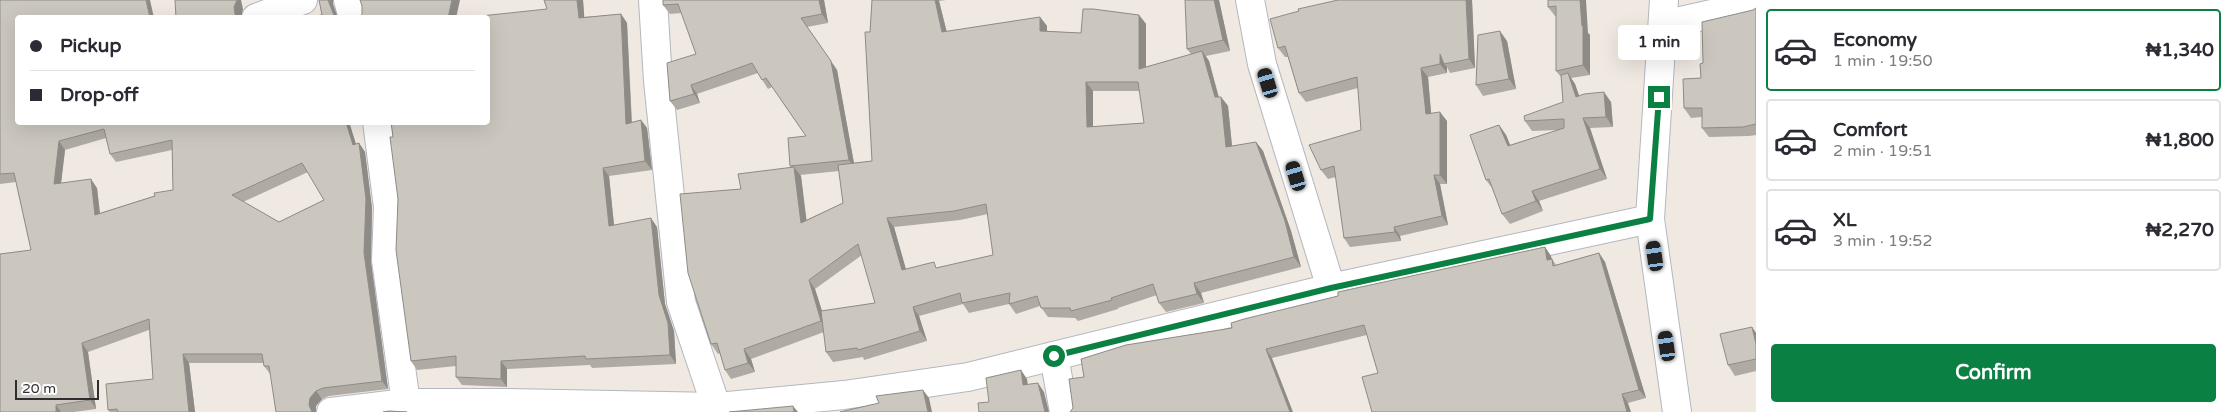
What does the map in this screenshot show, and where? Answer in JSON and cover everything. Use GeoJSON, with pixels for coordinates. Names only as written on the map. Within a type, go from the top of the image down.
{"type":"FeatureCollection","features":[{"type":"Feature","properties":{"kind":"street"},"geometry":{"type":"LineString","coordinates":[[264,15],[303,0]]}},
{"type":"Feature","properties":{"kind":"street"},"geometry":{"type":"LineString","coordinates":[[348,0],[352,15]]}},
{"type":"Feature","properties":{"kind":"street"},"geometry":{"type":"LineString","coordinates":[[653,0],[658,81],[681,302],[718,410]]}},
{"type":"Feature","properties":{"kind":"street"},"geometry":{"type":"LineString","coordinates":[[1250,0],[1262,64],[1331,288]]}},
{"type":"Feature","properties":{"kind":"street"},"geometry":{"type":"LineString","coordinates":[[1677,412],[1650,219],[1664,13],[1756,4]]}},
{"type":"Feature","properties":{"kind":"street"},"geometry":{"type":"LineString","coordinates":[[377,125],[388,207],[386,260],[406,403]]}},
{"type":"Feature","properties":{"kind":"street"},"geometry":{"type":"LineString","coordinates":[[331,412],[406,403],[508,407],[718,410],[844,395],[968,377],[1331,288],[1650,219]]}},
{"type":"Feature","properties":{"kind":"street"},"geometry":{"type":"LineString","coordinates":[[1054,356],[1064,412]]}},
{"type":"Feature","properties":{"kind":"building"},"geometry":{"type":"Polygon","coordinates":[[[0,0],[146,0],[149,15],[15,15],[15,125],[347,125],[353,145],[359,143],[366,199],[364,253],[382,381],[323,388],[316,391],[310,398],[309,405],[312,412],[276,412],[269,366],[264,366],[262,354],[183,354],[189,412],[118,412],[117,409],[108,410],[106,384],[153,379],[149,319],[82,343],[90,400],[56,405],[56,412],[0,412],[0,254],[31,250],[14,173],[0,174],[0,0]],[[104,129],[59,141],[54,184],[91,179],[95,215],[155,196],[154,193],[173,190],[172,140],[110,154],[104,129]],[[302,163],[232,195],[279,222],[324,200],[302,163]]]}},
{"type":"Feature","properties":{"kind":"building"},"geometry":{"type":"Polygon","coordinates":[[[175,0],[237,0],[234,7],[236,15],[176,15],[175,0]]]}},
{"type":"Feature","properties":{"kind":"building"},"geometry":{"type":"Polygon","coordinates":[[[319,0],[328,0],[334,15],[322,15],[319,0]]]}},
{"type":"Feature","properties":{"kind":"building"},"geometry":{"type":"Polygon","coordinates":[[[360,0],[452,0],[449,15],[362,15],[360,0]]]}},
{"type":"Feature","properties":{"kind":"building"},"geometry":{"type":"Polygon","coordinates":[[[544,0],[577,0],[579,18],[621,14],[626,124],[641,120],[645,161],[603,168],[609,226],[651,218],[659,295],[668,323],[670,355],[586,359],[585,356],[501,361],[501,379],[456,377],[456,356],[411,361],[396,250],[398,199],[390,137],[393,137],[391,125],[490,125],[490,15],[547,9],[544,0]]]}},
{"type":"Feature","properties":{"kind":"building"},"geometry":{"type":"Polygon","coordinates":[[[663,0],[819,0],[822,14],[801,18],[831,61],[849,160],[790,166],[788,138],[806,136],[766,78],[762,80],[752,63],[691,85],[694,94],[670,101],[667,63],[696,54],[678,4],[663,5],[663,0]]]}},
{"type":"Feature","properties":{"kind":"building"},"geometry":{"type":"Polygon","coordinates":[[[872,0],[935,0],[942,32],[1040,17],[1040,31],[1081,33],[1083,9],[1139,15],[1139,69],[1202,51],[1215,97],[1221,97],[1226,147],[1256,142],[1285,221],[1294,257],[1194,283],[1197,294],[1159,303],[1153,284],[1111,298],[1112,300],[1071,311],[1070,308],[1041,308],[1037,296],[1009,304],[1010,293],[962,303],[960,293],[913,307],[920,331],[858,350],[857,348],[826,352],[821,311],[875,303],[858,244],[809,280],[821,321],[744,349],[748,363],[725,370],[717,343],[711,344],[688,273],[680,194],[741,189],[738,174],[794,167],[801,223],[843,203],[838,165],[872,161],[865,32],[870,32],[872,0]],[[1086,82],[1087,127],[1144,123],[1138,82],[1086,82]],[[986,204],[954,211],[887,218],[902,270],[934,262],[936,268],[993,255],[986,204]]]}},
{"type":"Feature","properties":{"kind":"building"},"geometry":{"type":"Polygon","coordinates":[[[1185,0],[1214,0],[1223,40],[1187,49],[1185,0]]]}},
{"type":"Feature","properties":{"kind":"building"},"geometry":{"type":"Polygon","coordinates":[[[1338,0],[1466,0],[1469,59],[1444,64],[1440,54],[1440,64],[1421,68],[1426,114],[1440,112],[1440,175],[1434,175],[1442,216],[1394,227],[1395,232],[1344,238],[1334,166],[1321,170],[1309,145],[1361,130],[1357,77],[1299,93],[1285,46],[1278,48],[1270,19],[1299,11],[1298,9],[1338,0]]]}},
{"type":"Feature","properties":{"kind":"building"},"geometry":{"type":"Polygon","coordinates":[[[1548,0],[1580,0],[1583,26],[1583,65],[1556,71],[1556,6],[1548,7],[1548,0]]]}},
{"type":"Feature","properties":{"kind":"building"},"geometry":{"type":"Polygon","coordinates":[[[1756,8],[1756,124],[1743,127],[1702,128],[1702,108],[1684,108],[1683,79],[1701,78],[1700,64],[1703,63],[1702,22],[1756,8]]]}},
{"type":"Feature","properties":{"kind":"building"},"geometry":{"type":"Polygon","coordinates":[[[1500,31],[1509,79],[1476,85],[1478,35],[1500,31]]]}},
{"type":"Feature","properties":{"kind":"building"},"geometry":{"type":"Polygon","coordinates":[[[1568,73],[1576,97],[1584,94],[1604,92],[1606,117],[1583,118],[1600,169],[1532,191],[1536,201],[1502,214],[1489,179],[1486,180],[1470,135],[1499,125],[1508,146],[1564,128],[1564,119],[1525,121],[1524,116],[1563,102],[1561,75],[1568,73]]]}},
{"type":"Feature","properties":{"kind":"building"},"geometry":{"type":"Polygon","coordinates":[[[1545,247],[1547,260],[1552,259],[1553,266],[1599,253],[1639,390],[1622,394],[1627,412],[1372,412],[1362,377],[1378,373],[1364,325],[1266,349],[1290,412],[1070,412],[1073,408],[1069,379],[1084,377],[1081,359],[1126,345],[1232,328],[1231,323],[1338,296],[1338,292],[1545,247]]]}},
{"type":"Feature","properties":{"kind":"building"},"geometry":{"type":"Polygon","coordinates":[[[1752,327],[1756,344],[1756,359],[1728,365],[1720,334],[1752,327]]]}},
{"type":"Feature","properties":{"kind":"building"},"geometry":{"type":"Polygon","coordinates":[[[1021,370],[1023,385],[1038,383],[1045,412],[979,412],[978,403],[989,402],[986,378],[1021,370]]]}},
{"type":"Feature","properties":{"kind":"building"},"geometry":{"type":"Polygon","coordinates":[[[923,390],[928,412],[840,412],[879,403],[876,396],[923,390]]]}},
{"type":"Feature","properties":{"kind":"building"},"geometry":{"type":"Polygon","coordinates":[[[793,406],[794,412],[729,412],[793,406]]]}},
{"type":"Feature","properties":{"kind":"route"},"geometry":{"type":"LineString","coordinates":[[1054,356],[1331,288],[1650,219],[1659,97]]}}]}
